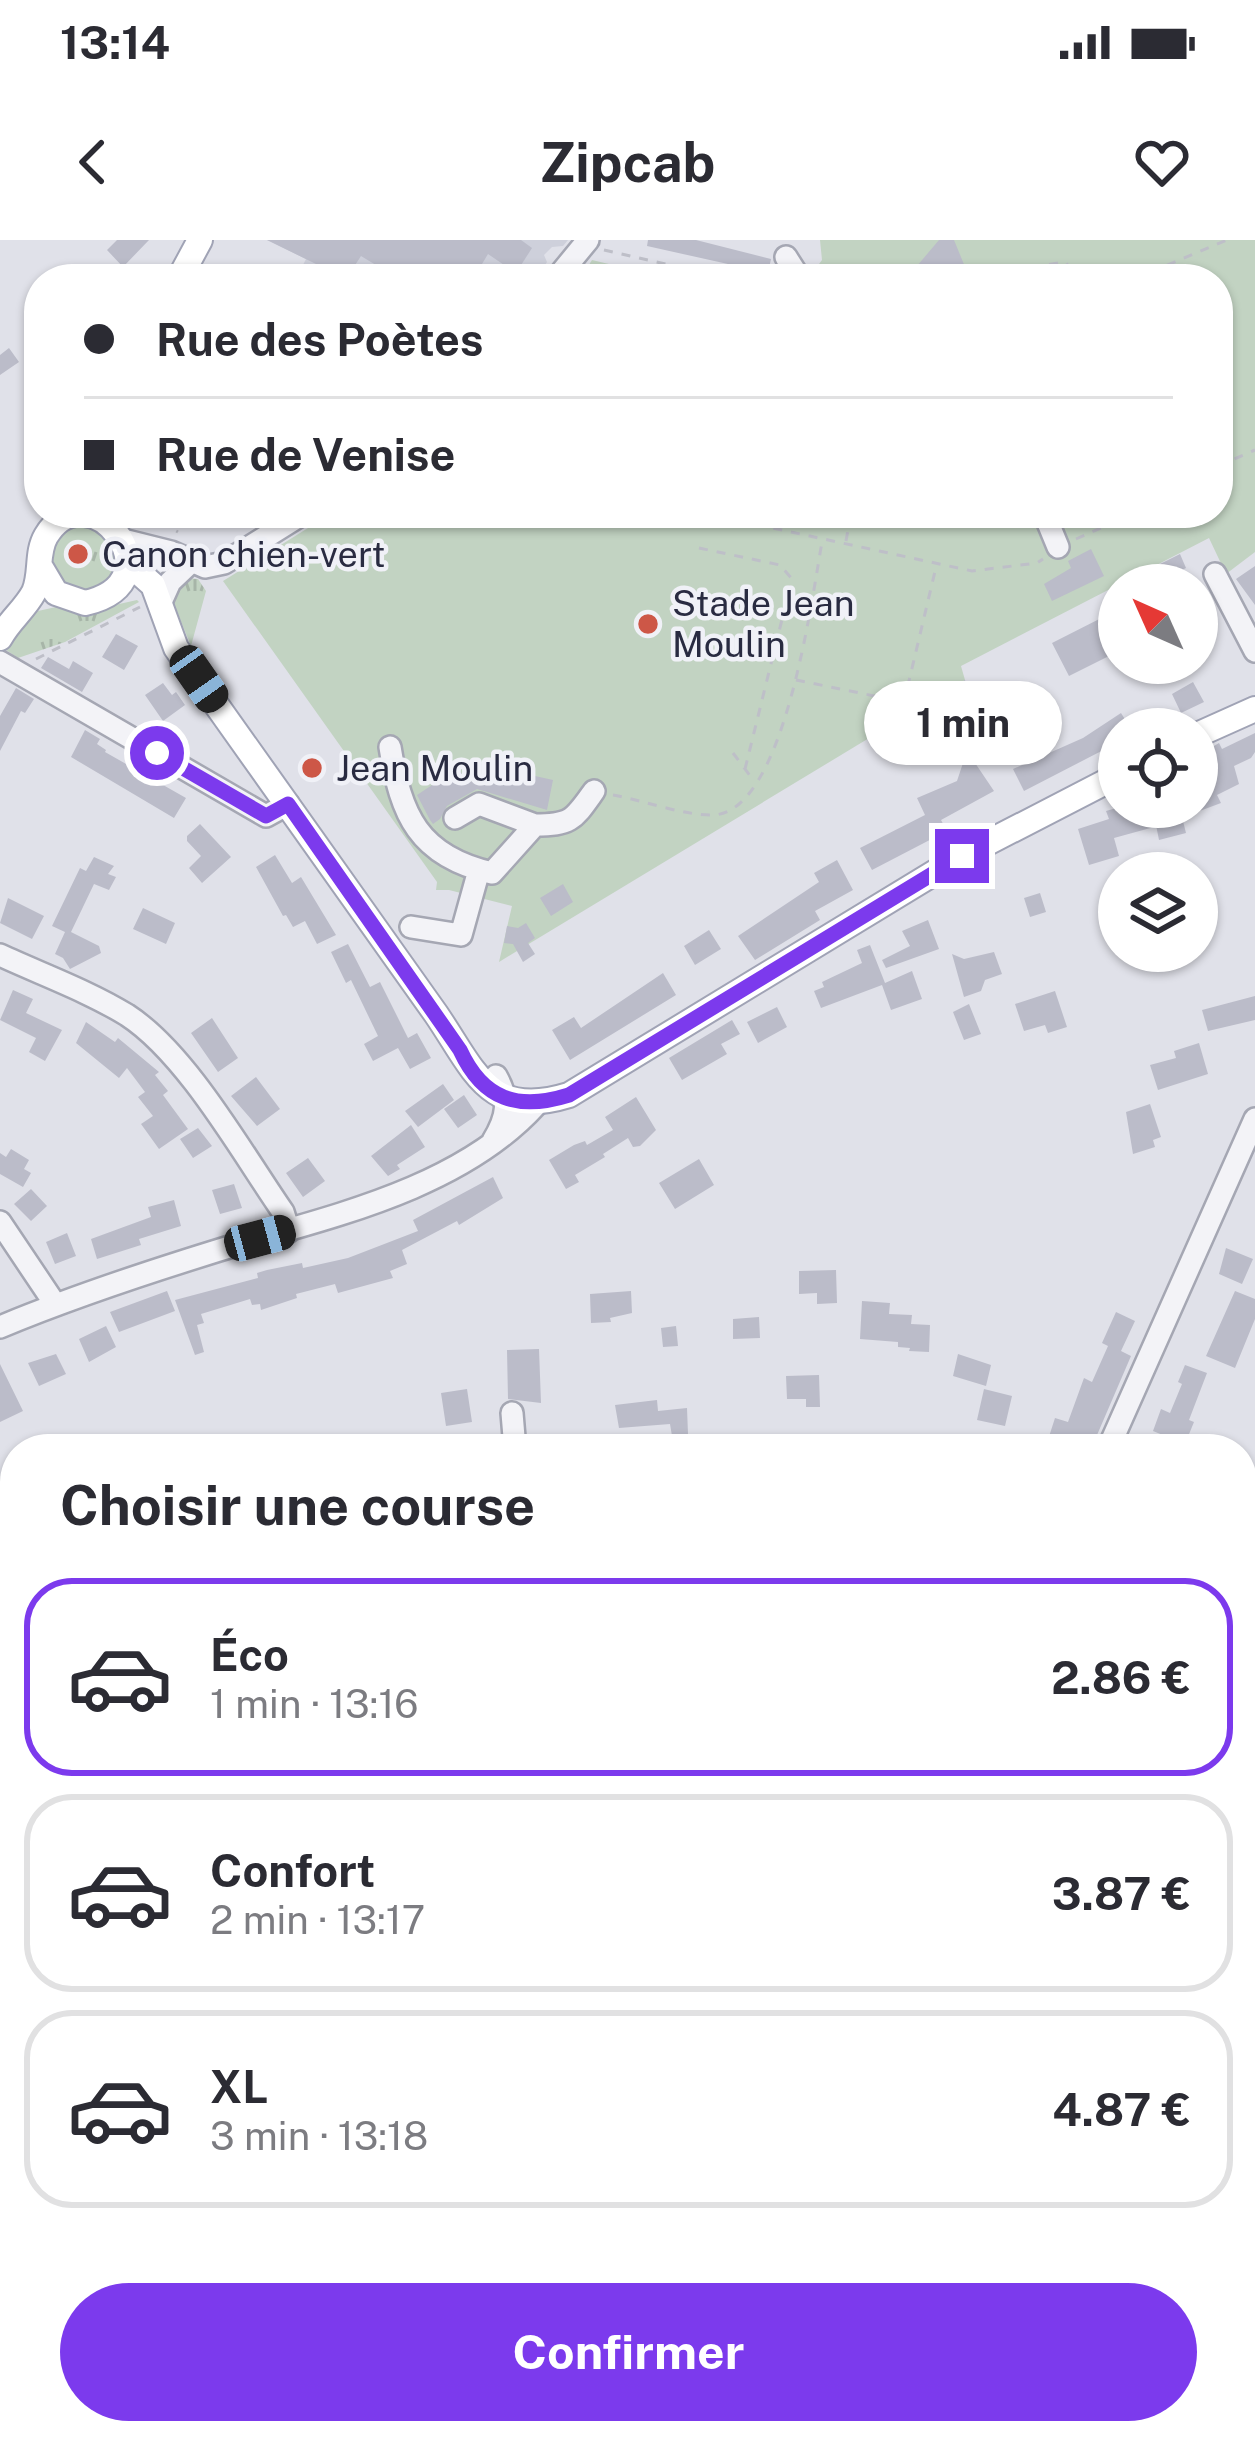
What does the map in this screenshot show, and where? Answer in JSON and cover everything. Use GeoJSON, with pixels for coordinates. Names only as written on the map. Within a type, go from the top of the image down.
{"type":"FeatureCollection","features":[{"type":"Feature","properties":{"kind":"main road"},"geometry":{"type":"LineString","coordinates":[[0,638],[36,588],[46,536],[53,528]]}},
{"type":"Feature","properties":{"kind":"main road"},"geometry":{"type":"LineString","coordinates":[[110,528],[153,585],[176,648],[460,1050],[502,1087],[536,1106],[569,1095],[962,856],[1098,786]]}},
{"type":"Feature","properties":{"kind":"main road"},"geometry":{"type":"LineString","coordinates":[[21,611],[53,601],[100,600],[114,591],[126,553]]}},
{"type":"Feature","properties":{"kind":"main road"},"geometry":{"type":"LineString","coordinates":[[40,566],[56,593],[70,601]]}},
{"type":"Feature","properties":{"kind":"main road"},"geometry":{"type":"LineString","coordinates":[[114,591],[161,602]]}},
{"type":"Feature","properties":{"kind":"main road"},"geometry":{"type":"LineString","coordinates":[[1218,726],[1255,709]]}},
{"type":"Feature","properties":{"kind":"main road"},"geometry":{"type":"LineString","coordinates":[[502,1087],[560,1085],[604,1074]]}},
{"type":"Feature","properties":{"kind":"street"},"geometry":{"type":"LineString","coordinates":[[786,257],[790,264]]}},
{"type":"Feature","properties":{"kind":"street"},"geometry":{"type":"LineString","coordinates":[[126,553],[157,549],[205,567],[224,563],[280,528]]}},
{"type":"Feature","properties":{"kind":"street"},"geometry":{"type":"LineString","coordinates":[[1050,528],[1058,548]]}},
{"type":"Feature","properties":{"kind":"street"},"geometry":{"type":"LineString","coordinates":[[161,602],[170,582],[190,563]]}},
{"type":"Feature","properties":{"kind":"street"},"geometry":{"type":"LineString","coordinates":[[1218,580],[1255,651]]}},
{"type":"Feature","properties":{"kind":"street"},"geometry":{"type":"LineString","coordinates":[[6,665],[266,816],[288,804]]}},
{"type":"Feature","properties":{"kind":"street"},"geometry":{"type":"LineString","coordinates":[[390,747],[400,801],[422,838],[479,870],[492,873],[535,825]]}},
{"type":"Feature","properties":{"kind":"street"},"geometry":{"type":"LineString","coordinates":[[455,818],[479,804],[535,825],[562,825],[574,819],[594,791]]}},
{"type":"Feature","properties":{"kind":"street"},"geometry":{"type":"LineString","coordinates":[[411,927],[461,935],[479,870]]}},
{"type":"Feature","properties":{"kind":"street"},"geometry":{"type":"LineString","coordinates":[[0,955],[126,1014],[152,1035],[177,1060],[270,1193],[289,1231]]}},
{"type":"Feature","properties":{"kind":"street"},"geometry":{"type":"LineString","coordinates":[[493,1142],[505,1122],[502,1087]]}},
{"type":"Feature","properties":{"kind":"street"},"geometry":{"type":"LineString","coordinates":[[0,1327],[56,1304],[394,1198],[512,1131],[536,1106]]}},
{"type":"Feature","properties":{"kind":"street"},"geometry":{"type":"LineString","coordinates":[[1115,1434],[1255,1119]]}},
{"type":"Feature","properties":{"kind":"street"},"geometry":{"type":"LineString","coordinates":[[0,1222],[56,1304]]}},
{"type":"Feature","properties":{"kind":"street"},"geometry":{"type":"LineString","coordinates":[[512,1413],[514,1434]]}},
{"type":"Feature","properties":{"kind":"path"},"geometry":{"type":"LineString","coordinates":[[1170,264],[1227,240]]}},
{"type":"Feature","properties":{"kind":"path"},"geometry":{"type":"LineString","coordinates":[[587,241],[674,264]]}},
{"type":"Feature","properties":{"kind":"path"},"geometry":{"type":"LineString","coordinates":[[770,528],[971,571],[1037,563],[1102,528]]}},
{"type":"Feature","properties":{"kind":"path"},"geometry":{"type":"LineString","coordinates":[[845,543],[848,528]]}},
{"type":"Feature","properties":{"kind":"path"},"geometry":{"type":"LineString","coordinates":[[594,791],[716,815],[737,805],[772,759],[796,680],[823,540]]}},
{"type":"Feature","properties":{"kind":"path"},"geometry":{"type":"LineString","coordinates":[[699,548],[780,565],[792,579],[745,769]]}},
{"type":"Feature","properties":{"kind":"path"},"geometry":{"type":"LineString","coordinates":[[796,680],[904,702],[936,565]]}},
{"type":"Feature","properties":{"kind":"path"},"geometry":{"type":"LineString","coordinates":[[6,665],[161,602]]}},
{"type":"Feature","properties":{"kind":"path"},"geometry":{"type":"LineString","coordinates":[[733,753],[755,782]]}},
{"type":"Feature","properties":{"kind":"shaded area"},"geometry":{"type":"Polygon","coordinates":[[[267,240],[568,240],[544,255],[546,264],[304,264],[306,259],[267,240]]]}},
{"type":"Feature","properties":{"kind":"green space","name":"Stade Jean Moulin"},"geometry":{"type":"Polygon","coordinates":[[[820,240],[1255,240],[1255,552],[1226,574],[1209,538],[1159,564],[1098,564],[1098,595],[961,666],[965,680],[499,962],[512,906],[436,890],[437,882],[223,581],[308,528],[1233,528],[1233,264],[819,264],[820,240]]]}},
{"type":"Feature","properties":{"kind":"green space"},"geometry":{"type":"Polygon","coordinates":[[[71,528],[97,528],[115,546],[115,572],[97,590],[71,590],[53,572],[53,546],[71,528]]]}},
{"type":"Feature","properties":{"kind":"green space"},"geometry":{"type":"Polygon","coordinates":[[[187,578],[198,579],[206,591],[191,646],[173,602],[175,587],[187,578]]]}},
{"type":"Feature","properties":{"kind":"green space"},"geometry":{"type":"Polygon","coordinates":[[[137,600],[65,642],[18,658],[3,648],[23,619],[38,611],[56,607],[88,611],[137,600]]]}},
{"type":"Feature","properties":{"kind":"building"},"geometry":{"type":"Polygon","coordinates":[[[117,240],[149,240],[126,264],[107,250],[117,240]]]}},
{"type":"Feature","properties":{"kind":"building"},"geometry":{"type":"Polygon","coordinates":[[[267,240],[521,240],[532,248],[522,264],[503,264],[488,254],[482,264],[374,264],[361,256],[356,264],[316,264],[267,240]]]}},
{"type":"Feature","properties":{"kind":"building"},"geometry":{"type":"Polygon","coordinates":[[[648,240],[696,240],[771,259],[770,264],[728,264],[647,246],[648,240]]]}},
{"type":"Feature","properties":{"kind":"building"},"geometry":{"type":"Polygon","coordinates":[[[939,240],[954,240],[964,264],[919,264],[939,240]]]}},
{"type":"Feature","properties":{"kind":"building"},"geometry":{"type":"Polygon","coordinates":[[[9,348],[19,362],[0,375],[0,355],[9,348]]]}},
{"type":"Feature","properties":{"kind":"building"},"geometry":{"type":"Polygon","coordinates":[[[1091,549],[1098,564],[1098,579],[1052,601],[1044,584],[1071,568],[1068,561],[1091,549]]]}},
{"type":"Feature","properties":{"kind":"building"},"geometry":{"type":"Polygon","coordinates":[[[1180,554],[1184,564],[1160,564],[1180,554]]]}},
{"type":"Feature","properties":{"kind":"building"},"geometry":{"type":"Polygon","coordinates":[[[1255,566],[1255,605],[1236,579],[1255,566]]]}},
{"type":"Feature","properties":{"kind":"building"},"geometry":{"type":"Polygon","coordinates":[[[1098,620],[1098,662],[1069,676],[1052,643],[1098,620]]]}},
{"type":"Feature","properties":{"kind":"building"},"geometry":{"type":"Polygon","coordinates":[[[116,634],[138,646],[124,670],[102,657],[116,634]]]}},
{"type":"Feature","properties":{"kind":"building"},"geometry":{"type":"Polygon","coordinates":[[[48,657],[69,669],[73,661],[93,673],[82,692],[41,668],[48,657]]]}},
{"type":"Feature","properties":{"kind":"building"},"geometry":{"type":"Polygon","coordinates":[[[965,680],[969,693],[946,707],[939,696],[965,680]]]}},
{"type":"Feature","properties":{"kind":"building"},"geometry":{"type":"Polygon","coordinates":[[[163,683],[185,705],[163,721],[145,695],[163,683]]]}},
{"type":"Feature","properties":{"kind":"building"},"geometry":{"type":"Polygon","coordinates":[[[1194,684],[1204,702],[1179,708],[1172,694],[1194,684]]]}},
{"type":"Feature","properties":{"kind":"building"},"geometry":{"type":"Polygon","coordinates":[[[16,688],[34,699],[25,713],[21,711],[0,751],[0,716],[16,688]]]}},
{"type":"Feature","properties":{"kind":"building"},"geometry":{"type":"Polygon","coordinates":[[[1098,728],[1098,753],[1024,791],[1013,769],[1098,728]]]}},
{"type":"Feature","properties":{"kind":"building"},"geometry":{"type":"Polygon","coordinates":[[[85,730],[100,739],[97,744],[105,752],[186,798],[174,818],[71,757],[85,730]]]}},
{"type":"Feature","properties":{"kind":"building"},"geometry":{"type":"Polygon","coordinates":[[[1255,733],[1255,752],[1234,766],[1239,784],[1218,794],[1218,744],[1222,749],[1255,733]]]}},
{"type":"Feature","properties":{"kind":"building"},"geometry":{"type":"Polygon","coordinates":[[[967,751],[994,791],[941,820],[947,831],[872,870],[860,848],[925,815],[917,798],[957,781],[967,751]]]}},
{"type":"Feature","properties":{"kind":"building"},"geometry":{"type":"Polygon","coordinates":[[[494,767],[553,780],[547,810],[477,789],[447,806],[433,824],[417,795],[458,768],[466,780],[490,785],[494,767]]]}},
{"type":"Feature","properties":{"kind":"building"},"geometry":{"type":"Polygon","coordinates":[[[1098,823],[1098,828],[1150,828],[1114,838],[1118,852],[1098,852],[1098,862],[1089,865],[1078,829],[1098,823]]]}},
{"type":"Feature","properties":{"kind":"building"},"geometry":{"type":"Polygon","coordinates":[[[200,824],[231,857],[202,883],[189,868],[201,856],[187,841],[200,824]]]}},
{"type":"Feature","properties":{"kind":"building"},"geometry":{"type":"Polygon","coordinates":[[[1157,828],[1185,828],[1186,833],[1159,840],[1157,828]]]}},
{"type":"Feature","properties":{"kind":"building"},"geometry":{"type":"Polygon","coordinates":[[[275,855],[292,883],[301,877],[336,935],[317,944],[305,921],[293,927],[283,916],[256,867],[275,855]]]}},
{"type":"Feature","properties":{"kind":"building"},"geometry":{"type":"Polygon","coordinates":[[[94,857],[114,866],[108,874],[116,877],[109,890],[94,884],[71,932],[99,946],[101,953],[70,969],[55,954],[65,932],[52,926],[80,868],[86,871],[94,857]]]}},
{"type":"Feature","properties":{"kind":"building"},"geometry":{"type":"Polygon","coordinates":[[[837,860],[853,890],[815,911],[820,920],[755,960],[738,936],[819,882],[814,873],[837,860]]]}},
{"type":"Feature","properties":{"kind":"building"},"geometry":{"type":"Polygon","coordinates":[[[563,884],[573,902],[551,916],[540,898],[563,884]]]}},
{"type":"Feature","properties":{"kind":"building"},"geometry":{"type":"Polygon","coordinates":[[[1040,893],[1046,912],[1030,917],[1024,898],[1040,893]]]}},
{"type":"Feature","properties":{"kind":"building"},"geometry":{"type":"Polygon","coordinates":[[[8,898],[44,916],[32,939],[0,923],[8,898]]]}},
{"type":"Feature","properties":{"kind":"building"},"geometry":{"type":"Polygon","coordinates":[[[143,908],[175,923],[166,944],[133,929],[143,908]]]}},
{"type":"Feature","properties":{"kind":"building"},"geometry":{"type":"Polygon","coordinates":[[[928,920],[939,949],[886,968],[882,960],[910,946],[902,931],[928,920]]]}},
{"type":"Feature","properties":{"kind":"building"},"geometry":{"type":"Polygon","coordinates":[[[526,923],[535,938],[528,943],[535,954],[523,962],[513,944],[504,943],[507,926],[518,928],[526,923]]]}},
{"type":"Feature","properties":{"kind":"building"},"geometry":{"type":"Polygon","coordinates":[[[709,930],[721,949],[695,965],[684,946],[709,930]]]}},
{"type":"Feature","properties":{"kind":"building"},"geometry":{"type":"Polygon","coordinates":[[[348,944],[370,987],[380,982],[408,1038],[417,1033],[431,1058],[410,1069],[398,1048],[373,1061],[364,1044],[378,1036],[351,980],[346,983],[331,952],[348,944]]]}},
{"type":"Feature","properties":{"kind":"building"},"geometry":{"type":"Polygon","coordinates":[[[870,945],[885,983],[912,971],[922,999],[891,1010],[882,985],[821,1008],[814,991],[824,987],[822,982],[862,963],[857,950],[870,945]]]}},
{"type":"Feature","properties":{"kind":"building"},"geometry":{"type":"Polygon","coordinates":[[[994,952],[1002,974],[985,980],[981,991],[964,997],[952,954],[964,959],[994,952]]]}},
{"type":"Feature","properties":{"kind":"building"},"geometry":{"type":"Polygon","coordinates":[[[663,973],[676,995],[570,1060],[552,1030],[574,1017],[581,1028],[663,973]]]}},
{"type":"Feature","properties":{"kind":"building"},"geometry":{"type":"Polygon","coordinates":[[[13,990],[33,999],[26,1013],[62,1030],[45,1061],[29,1052],[36,1038],[0,1020],[13,990]]]}},
{"type":"Feature","properties":{"kind":"building"},"geometry":{"type":"Polygon","coordinates":[[[1055,991],[1067,1027],[1048,1033],[1045,1025],[1024,1031],[1015,1004],[1055,991]]]}},
{"type":"Feature","properties":{"kind":"building"},"geometry":{"type":"Polygon","coordinates":[[[1255,996],[1255,1020],[1208,1031],[1202,1010],[1255,996]]]}},
{"type":"Feature","properties":{"kind":"building"},"geometry":{"type":"Polygon","coordinates":[[[969,1004],[981,1034],[964,1040],[953,1012],[969,1004]]]}},
{"type":"Feature","properties":{"kind":"building"},"geometry":{"type":"Polygon","coordinates":[[[777,1007],[787,1027],[758,1043],[747,1022],[777,1007]]]}},
{"type":"Feature","properties":{"kind":"building"},"geometry":{"type":"Polygon","coordinates":[[[212,1018],[238,1058],[218,1072],[191,1033],[212,1018]]]}},
{"type":"Feature","properties":{"kind":"building"},"geometry":{"type":"Polygon","coordinates":[[[732,1020],[740,1034],[721,1044],[727,1054],[682,1080],[669,1058],[732,1020]]]}},
{"type":"Feature","properties":{"kind":"building"},"geometry":{"type":"Polygon","coordinates":[[[86,1022],[115,1042],[118,1038],[159,1072],[155,1075],[168,1091],[163,1095],[188,1129],[159,1149],[141,1124],[153,1116],[138,1097],[145,1092],[127,1068],[119,1078],[76,1043],[86,1022]]]}},
{"type":"Feature","properties":{"kind":"building"},"geometry":{"type":"Polygon","coordinates":[[[1199,1043],[1208,1074],[1158,1090],[1150,1065],[1176,1058],[1174,1051],[1199,1043]]]}},
{"type":"Feature","properties":{"kind":"building"},"geometry":{"type":"Polygon","coordinates":[[[256,1077],[280,1109],[257,1126],[231,1096],[256,1077]]]}},
{"type":"Feature","properties":{"kind":"building"},"geometry":{"type":"Polygon","coordinates":[[[443,1084],[454,1100],[418,1127],[405,1111],[443,1084]]]}},
{"type":"Feature","properties":{"kind":"building"},"geometry":{"type":"Polygon","coordinates":[[[464,1095],[477,1115],[458,1128],[444,1109],[464,1095]]]}},
{"type":"Feature","properties":{"kind":"building"},"geometry":{"type":"Polygon","coordinates":[[[636,1097],[656,1130],[640,1146],[633,1147],[628,1138],[603,1154],[605,1157],[575,1175],[579,1182],[566,1189],[549,1160],[613,1130],[605,1117],[636,1097]]]}},
{"type":"Feature","properties":{"kind":"building"},"geometry":{"type":"Polygon","coordinates":[[[1150,1104],[1161,1137],[1153,1140],[1155,1147],[1133,1154],[1126,1112],[1150,1104]]]}},
{"type":"Feature","properties":{"kind":"building"},"geometry":{"type":"Polygon","coordinates":[[[411,1125],[425,1147],[388,1176],[371,1156],[411,1125]]]}},
{"type":"Feature","properties":{"kind":"building"},"geometry":{"type":"Polygon","coordinates":[[[198,1128],[212,1146],[193,1158],[180,1139],[198,1128]]]}},
{"type":"Feature","properties":{"kind":"building"},"geometry":{"type":"Polygon","coordinates":[[[11,1149],[29,1160],[24,1169],[31,1173],[23,1187],[0,1174],[0,1153],[6,1157],[11,1149]]]}},
{"type":"Feature","properties":{"kind":"building"},"geometry":{"type":"Polygon","coordinates":[[[308,1158],[325,1181],[303,1197],[286,1173],[308,1158]]]}},
{"type":"Feature","properties":{"kind":"building"},"geometry":{"type":"Polygon","coordinates":[[[699,1159],[714,1185],[675,1209],[659,1183],[699,1159]]]}},
{"type":"Feature","properties":{"kind":"building"},"geometry":{"type":"Polygon","coordinates":[[[493,1177],[503,1198],[459,1225],[457,1221],[402,1250],[407,1264],[390,1271],[393,1278],[338,1293],[335,1284],[261,1310],[250,1299],[201,1314],[204,1323],[197,1325],[204,1352],[195,1355],[175,1300],[258,1278],[257,1273],[267,1270],[348,1258],[418,1231],[413,1220],[493,1177]]]}},
{"type":"Feature","properties":{"kind":"building"},"geometry":{"type":"Polygon","coordinates":[[[234,1184],[242,1208],[220,1214],[212,1190],[234,1184]]]}},
{"type":"Feature","properties":{"kind":"building"},"geometry":{"type":"Polygon","coordinates":[[[31,1189],[47,1206],[31,1221],[14,1204],[31,1189]]]}},
{"type":"Feature","properties":{"kind":"building"},"geometry":{"type":"Polygon","coordinates":[[[174,1200],[181,1226],[97,1259],[91,1239],[151,1217],[148,1207],[174,1200]]]}},
{"type":"Feature","properties":{"kind":"building"},"geometry":{"type":"Polygon","coordinates":[[[67,1233],[76,1256],[55,1264],[46,1242],[67,1233]]]}},
{"type":"Feature","properties":{"kind":"building"},"geometry":{"type":"Polygon","coordinates":[[[1226,1248],[1253,1259],[1242,1284],[1219,1274],[1226,1248]]]}},
{"type":"Feature","properties":{"kind":"building"},"geometry":{"type":"Polygon","coordinates":[[[836,1270],[837,1303],[817,1304],[817,1293],[799,1294],[799,1271],[836,1270]]]}},
{"type":"Feature","properties":{"kind":"building"},"geometry":{"type":"Polygon","coordinates":[[[167,1291],[175,1311],[119,1332],[110,1312],[167,1291]]]}},
{"type":"Feature","properties":{"kind":"building"},"geometry":{"type":"Polygon","coordinates":[[[631,1291],[632,1313],[610,1318],[611,1322],[591,1323],[590,1294],[631,1291]]]}},
{"type":"Feature","properties":{"kind":"building"},"geometry":{"type":"Polygon","coordinates":[[[1235,1291],[1255,1299],[1255,1319],[1235,1368],[1206,1356],[1235,1291]]]}},
{"type":"Feature","properties":{"kind":"building"},"geometry":{"type":"Polygon","coordinates":[[[862,1301],[890,1303],[889,1314],[912,1315],[911,1324],[930,1325],[929,1352],[909,1351],[898,1347],[898,1342],[860,1339],[862,1301]]]}},
{"type":"Feature","properties":{"kind":"building"},"geometry":{"type":"Polygon","coordinates":[[[1116,1312],[1135,1321],[1121,1351],[1131,1356],[1097,1434],[1050,1434],[1055,1418],[1068,1422],[1084,1378],[1092,1382],[1108,1346],[1102,1343],[1116,1312]]]}},
{"type":"Feature","properties":{"kind":"building"},"geometry":{"type":"Polygon","coordinates":[[[759,1317],[760,1338],[733,1339],[733,1319],[759,1317]]]}},
{"type":"Feature","properties":{"kind":"building"},"geometry":{"type":"Polygon","coordinates":[[[106,1326],[116,1347],[89,1362],[79,1339],[106,1326]]]}},
{"type":"Feature","properties":{"kind":"building"},"geometry":{"type":"Polygon","coordinates":[[[676,1326],[678,1346],[663,1347],[661,1328],[676,1326]]]}},
{"type":"Feature","properties":{"kind":"building"},"geometry":{"type":"Polygon","coordinates":[[[539,1349],[541,1403],[508,1399],[507,1350],[539,1349]]]}},
{"type":"Feature","properties":{"kind":"building"},"geometry":{"type":"Polygon","coordinates":[[[56,1354],[66,1374],[39,1386],[28,1363],[56,1354]]]}},
{"type":"Feature","properties":{"kind":"building"},"geometry":{"type":"Polygon","coordinates":[[[958,1354],[991,1365],[986,1386],[953,1376],[958,1354]]]}},
{"type":"Feature","properties":{"kind":"building"},"geometry":{"type":"Polygon","coordinates":[[[0,1364],[23,1411],[0,1422],[0,1364]]]}},
{"type":"Feature","properties":{"kind":"building"},"geometry":{"type":"Polygon","coordinates":[[[1185,1365],[1207,1373],[1189,1420],[1194,1422],[1189,1434],[1153,1431],[1161,1409],[1170,1413],[1182,1384],[1178,1382],[1185,1365]]]}},
{"type":"Feature","properties":{"kind":"building"},"geometry":{"type":"Polygon","coordinates":[[[819,1375],[820,1407],[806,1407],[806,1399],[787,1399],[786,1376],[819,1375]]]}},
{"type":"Feature","properties":{"kind":"building"},"geometry":{"type":"Polygon","coordinates":[[[467,1389],[472,1422],[446,1426],[441,1393],[467,1389]]]}},
{"type":"Feature","properties":{"kind":"building"},"geometry":{"type":"Polygon","coordinates":[[[984,1389],[1012,1396],[1005,1426],[977,1420],[984,1389]]]}},
{"type":"Feature","properties":{"kind":"building"},"geometry":{"type":"Polygon","coordinates":[[[657,1400],[658,1411],[687,1408],[688,1434],[672,1434],[670,1424],[619,1428],[615,1405],[657,1400]]]}},
{"type":"Feature","properties":{"kind":"place","name":"Canon chien-vert"},"geometry":{"type":"Point","coordinates":[78,554]}},
{"type":"Feature","properties":{"kind":"place","name":"Stade Jean Moulin"},"geometry":{"type":"Point","coordinates":[648,624]}},
{"type":"Feature","properties":{"kind":"place","name":"Jean Moulin"},"geometry":{"type":"Point","coordinates":[312,768]}},
{"type":"Feature","properties":{"kind":"route"},"geometry":{"type":"LineString","coordinates":[[157,753],[266,816],[288,804],[460,1050],[470,1072],[489,1089],[536,1106],[569,1095],[962,856]]}}]}
